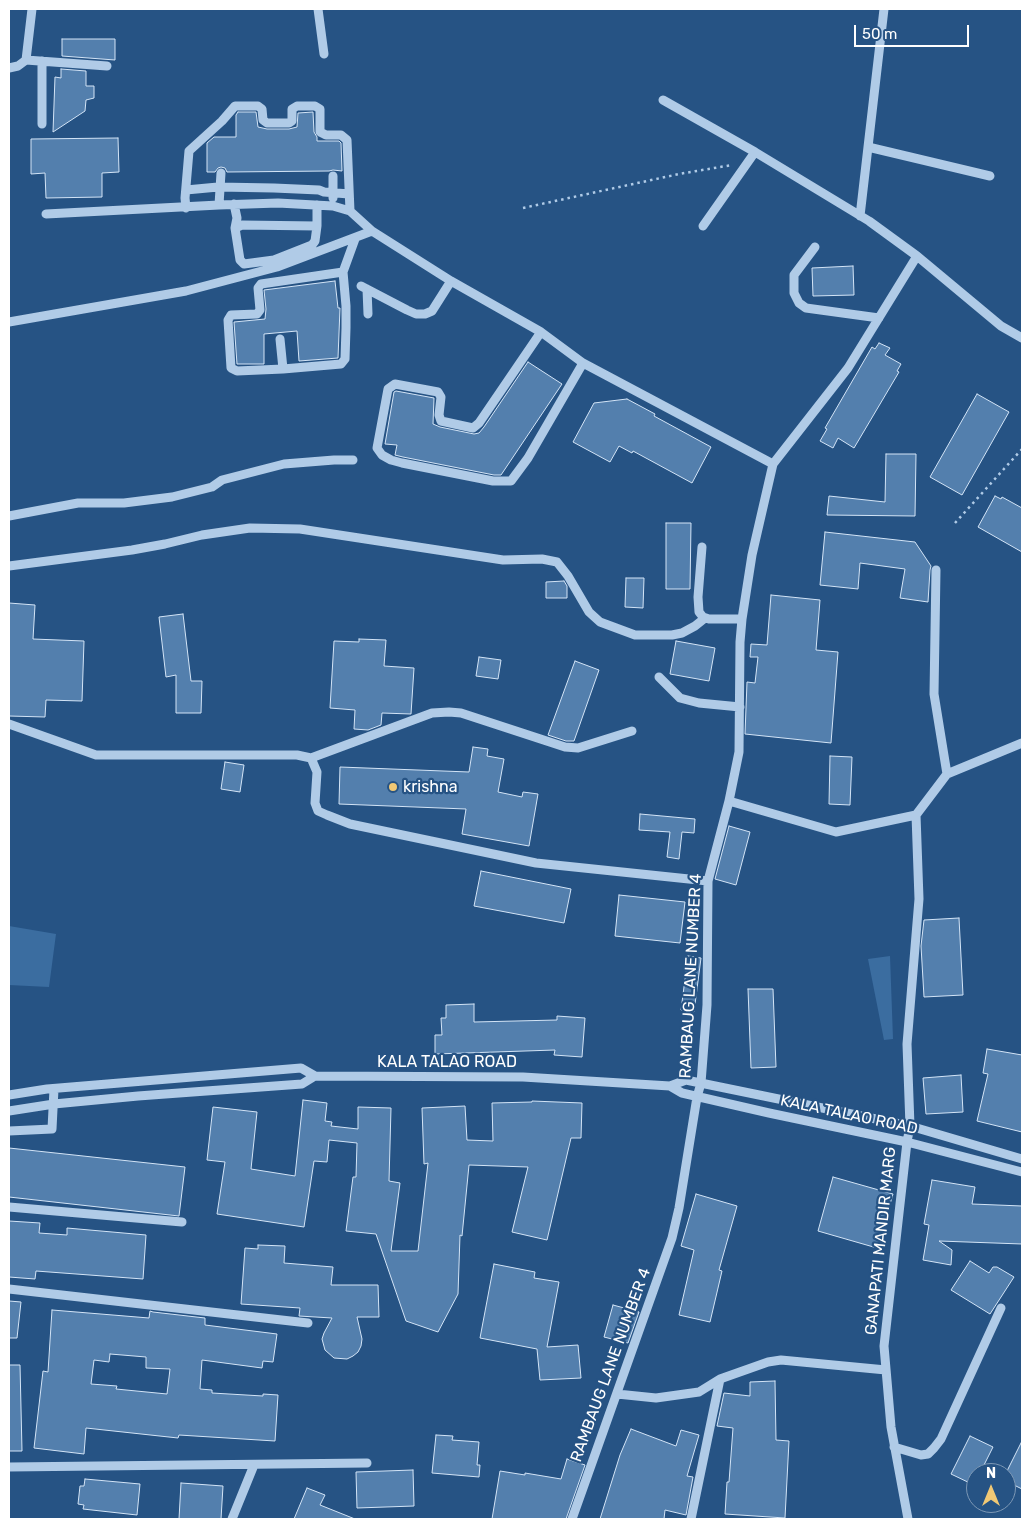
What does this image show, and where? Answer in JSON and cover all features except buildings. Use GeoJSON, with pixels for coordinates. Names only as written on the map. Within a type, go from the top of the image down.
{"type":"FeatureCollection","features":[{"type":"Feature","properties":{"kind":"street"},"geometry":{"type":"LineString","coordinates":[[26,60],[32,9]]}},
{"type":"Feature","properties":{"kind":"street"},"geometry":{"type":"LineString","coordinates":[[318,9],[324,54]]}},
{"type":"Feature","properties":{"kind":"street"},"geometry":{"type":"LineString","coordinates":[[860,216],[884,9]]}},
{"type":"Feature","properties":{"kind":"street"},"geometry":{"type":"LineString","coordinates":[[9,68],[18,66],[26,60],[107,66]]}},
{"type":"Feature","properties":{"kind":"street"},"geometry":{"type":"LineString","coordinates":[[42,61],[42,124]]}},
{"type":"Feature","properties":{"kind":"street"},"geometry":{"type":"LineString","coordinates":[[663,100],[755,152],[860,216],[917,256],[1001,326],[1022,338]]}},
{"type":"Feature","properties":{"kind":"street"},"geometry":{"type":"LineString","coordinates":[[186,208],[189,151],[222,121],[234,106],[258,106],[262,110],[263,120],[267,123],[289,124],[292,121],[292,110],[297,106],[315,106],[320,109],[320,132],[326,135],[341,135],[347,140],[350,211]]}},
{"type":"Feature","properties":{"kind":"street"},"geometry":{"type":"LineString","coordinates":[[868,147],[990,176]]}},
{"type":"Feature","properties":{"kind":"street"},"geometry":{"type":"LineString","coordinates":[[704,226],[755,152]]}},
{"type":"Feature","properties":{"kind":"street"},"geometry":{"type":"LineString","coordinates":[[219,205],[220,173]]}},
{"type":"Feature","properties":{"kind":"street"},"geometry":{"type":"LineString","coordinates":[[333,176],[333,206]]}},
{"type":"Feature","properties":{"kind":"street"},"geometry":{"type":"LineString","coordinates":[[186,190],[219,187],[318,190],[350,194]]}},
{"type":"Feature","properties":{"kind":"street"},"geometry":{"type":"LineString","coordinates":[[46,214],[278,203],[333,206],[350,211],[372,231],[451,280],[541,332],[583,363],[772,464]]}},
{"type":"Feature","properties":{"kind":"street"},"geometry":{"type":"LineString","coordinates":[[234,204],[237,218],[235,228],[240,260],[244,264],[274,260],[312,245],[315,241],[317,226],[317,205]]}},
{"type":"Feature","properties":{"kind":"street"},"geometry":{"type":"LineString","coordinates":[[235,228],[242,225],[317,226]]}},
{"type":"Feature","properties":{"kind":"street"},"geometry":{"type":"LineString","coordinates":[[9,322],[186,291],[277,267],[372,231]]}},
{"type":"Feature","properties":{"kind":"street"},"geometry":{"type":"LineString","coordinates":[[343,272],[261,284],[258,288],[260,310],[257,314],[231,315],[228,320],[231,368],[237,370],[283,369],[341,364],[345,359],[346,306],[343,272],[354,239]]}},
{"type":"Feature","properties":{"kind":"street"},"geometry":{"type":"LineString","coordinates":[[814,247],[794,275],[794,293],[799,303],[806,308],[879,318]]}},
{"type":"Feature","properties":{"kind":"street","name":"RAMBAUG LANE NUMBER 4"},"geometry":{"type":"LineString","coordinates":[[572,1519],[672,1238],[679,1208],[700,1083],[707,1005],[708,881],[739,752],[742,619],[752,555],[772,464],[848,368],[917,256]]}},
{"type":"Feature","properties":{"kind":"street"},"geometry":{"type":"LineString","coordinates":[[368,314],[364,287],[407,310],[416,314],[424,314],[432,311],[451,280]]}},
{"type":"Feature","properties":{"kind":"street"},"geometry":{"type":"LineString","coordinates":[[541,332],[479,424],[473,428],[441,421],[439,415],[442,397],[438,392],[395,384],[388,389],[377,448],[382,456],[402,463],[493,481],[511,481],[528,458],[583,363]]}},
{"type":"Feature","properties":{"kind":"street"},"geometry":{"type":"LineString","coordinates":[[280,338],[283,369]]}},
{"type":"Feature","properties":{"kind":"street"},"geometry":{"type":"LineString","coordinates":[[9,516],[78,503],[124,502],[172,497],[212,487],[222,480],[284,464],[353,460]]}},
{"type":"Feature","properties":{"kind":"street"},"geometry":{"type":"LineString","coordinates":[[9,566],[132,550],[202,535],[250,528],[300,529],[502,560],[542,559],[557,562],[568,576],[589,612],[600,622],[635,635],[672,635],[682,633],[705,618]]}},
{"type":"Feature","properties":{"kind":"street"},"geometry":{"type":"LineString","coordinates":[[702,547],[698,597],[699,612],[710,620],[742,619]]}},
{"type":"Feature","properties":{"kind":"street"},"geometry":{"type":"LineString","coordinates":[[936,570],[934,694],[947,774]]}},
{"type":"Feature","properties":{"kind":"street"},"geometry":{"type":"LineString","coordinates":[[659,677],[680,698],[699,703],[740,707]]}},
{"type":"Feature","properties":{"kind":"street"},"geometry":{"type":"LineString","coordinates":[[9,724],[96,755],[297,755],[311,758],[432,713],[460,713],[565,747],[578,748],[632,731]]}},
{"type":"Feature","properties":{"kind":"street"},"geometry":{"type":"LineString","coordinates":[[728,801],[836,832],[916,815],[947,774],[1022,743]]}},
{"type":"Feature","properties":{"kind":"street"},"geometry":{"type":"LineString","coordinates":[[311,758],[317,772],[315,803],[318,811],[326,816],[350,824],[536,863],[708,881]]}},
{"type":"Feature","properties":{"kind":"street","name":"GANAPATI MANDIR MARG"},"geometry":{"type":"LineString","coordinates":[[908,1519],[891,1427],[884,1346],[906,1142],[910,1126],[908,1044],[919,899],[916,815]]}},
{"type":"Feature","properties":{"kind":"street","name":"KALA TALAO ROAD"},"geometry":{"type":"LineString","coordinates":[[9,1094],[301,1068],[315,1076],[523,1077],[670,1086],[686,1080],[910,1126],[1022,1160]]}},
{"type":"Feature","properties":{"kind":"street","name":"KALA TALAO ROAD"},"geometry":{"type":"LineString","coordinates":[[9,1111],[54,1104],[138,1096],[302,1084],[315,1076]]}},
{"type":"Feature","properties":{"kind":"street","name":"KALA TALAO ROAD"},"geometry":{"type":"LineString","coordinates":[[670,1086],[682,1093],[697,1097],[906,1142],[1022,1172]]}},
{"type":"Feature","properties":{"kind":"street"},"geometry":{"type":"LineString","coordinates":[[9,1131],[52,1129],[54,1089]]}},
{"type":"Feature","properties":{"kind":"street"},"geometry":{"type":"LineString","coordinates":[[9,1207],[182,1222]]}},
{"type":"Feature","properties":{"kind":"street"},"geometry":{"type":"LineString","coordinates":[[9,1289],[308,1323]]}},
{"type":"Feature","properties":{"kind":"street"},"geometry":{"type":"LineString","coordinates":[[894,1447],[921,1455],[928,1454],[941,1439],[1001,1308]]}},
{"type":"Feature","properties":{"kind":"street"},"geometry":{"type":"LineString","coordinates":[[617,1394],[656,1398],[699,1392],[720,1379],[768,1362],[781,1360],[886,1370]]}},
{"type":"Feature","properties":{"kind":"street"},"geometry":{"type":"LineString","coordinates":[[691,1519],[720,1379]]}},
{"type":"Feature","properties":{"kind":"street"},"geometry":{"type":"LineString","coordinates":[[9,1467],[367,1463]]}},
{"type":"Feature","properties":{"kind":"street"},"geometry":{"type":"LineString","coordinates":[[232,1519],[254,1464]]}},
{"type":"Feature","properties":{"kind":"path"},"geometry":{"type":"LineString","coordinates":[[523,208],[679,174],[748,162]]}},
{"type":"Feature","properties":{"kind":"path"},"geometry":{"type":"LineString","coordinates":[[955,523],[1022,449]]}},
{"type":"Feature","properties":{"kind":"shaded area"},"geometry":{"type":"Polygon","coordinates":[[[9,926],[56,934],[49,987],[9,985],[9,926]]]}},
{"type":"Feature","properties":{"kind":"shaded area"},"geometry":{"type":"Polygon","coordinates":[[[890,956],[893,1039],[884,1040],[868,959],[890,956]]]}},
{"type":"Feature","properties":{"kind":"place","name":"krishna"},"geometry":{"type":"Point","coordinates":[393,787]}}]}
